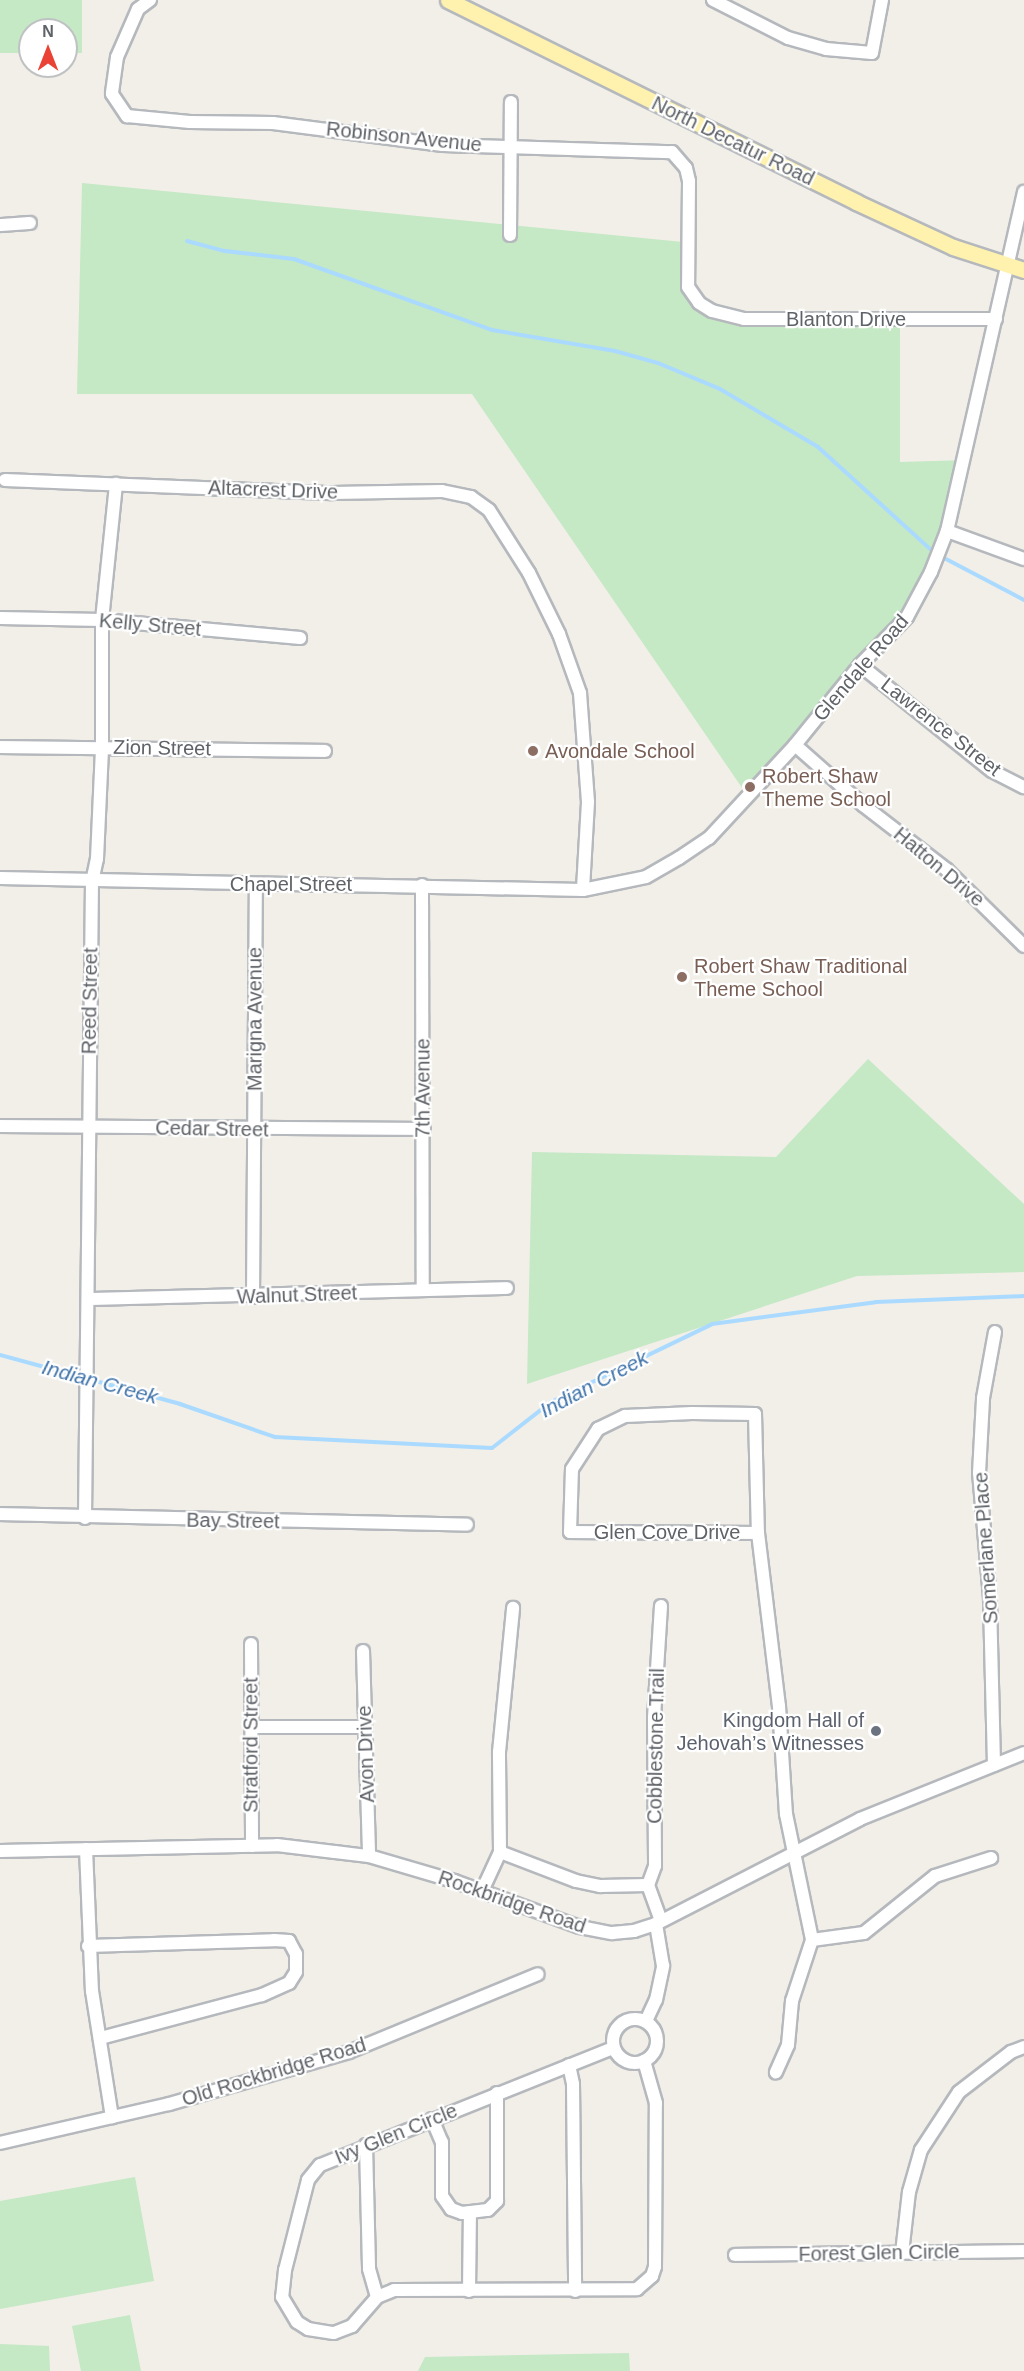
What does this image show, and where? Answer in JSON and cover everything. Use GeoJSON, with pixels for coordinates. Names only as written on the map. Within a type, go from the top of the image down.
{"type":"FeatureCollection","features":[{"type":"Feature","properties":{"kind":"main road","name":"North Decatur Road"},"geometry":{"type":"LineString","coordinates":[[448,0],[953,248],[1024,270]]}},
{"type":"Feature","properties":{"kind":"street","name":"Robinson Avenue"},"geometry":{"type":"LineString","coordinates":[[150,0],[136,12],[117,57],[112,94],[127,116],[190,122],[273,123],[443,145],[658,150],[680,158],[689,181],[688,286],[699,303]]}},
{"type":"Feature","properties":{"kind":"street"},"geometry":{"type":"LineString","coordinates":[[713,0],[788,38],[826,50],[872,53],[882,0]]}},
{"type":"Feature","properties":{"kind":"street"},"geometry":{"type":"LineString","coordinates":[[510,235],[511,102]]}},
{"type":"Feature","properties":{"kind":"street","name":"Glendale Road"},"geometry":{"type":"LineString","coordinates":[[583,890],[646,877],[702,843],[795,745],[860,665],[907,617],[946,531],[1024,192]]}},
{"type":"Feature","properties":{"kind":"street"},"geometry":{"type":"LineString","coordinates":[[0,225],[30,223]]}},
{"type":"Feature","properties":{"kind":"street","name":"Blanton Drive"},"geometry":{"type":"LineString","coordinates":[[699,303],[712,312],[744,319],[996,319]]}},
{"type":"Feature","properties":{"kind":"street","name":"Altacrest Drive"},"geometry":{"type":"LineString","coordinates":[[5,480],[333,493],[442,491],[471,497],[489,510],[514,550],[559,634],[580,693],[588,802],[583,890]]}},
{"type":"Feature","properties":{"kind":"street","name":"Reed Street"},"geometry":{"type":"LineString","coordinates":[[85,1518],[87,1127],[92,882],[97,859],[102,747],[102,620],[116,484]]}},
{"type":"Feature","properties":{"kind":"street"},"geometry":{"type":"LineString","coordinates":[[946,531],[1024,559]]}},
{"type":"Feature","properties":{"kind":"street","name":"Kelly Street"},"geometry":{"type":"LineString","coordinates":[[0,618],[102,620],[300,638]]}},
{"type":"Feature","properties":{"kind":"street","name":"Lawrence Street"},"geometry":{"type":"LineString","coordinates":[[860,665],[992,771],[1024,788]]}},
{"type":"Feature","properties":{"kind":"street","name":"Hatton Drive"},"geometry":{"type":"LineString","coordinates":[[795,745],[863,805],[948,870],[1024,946]]}},
{"type":"Feature","properties":{"kind":"street","name":"Zion Street"},"geometry":{"type":"LineString","coordinates":[[0,747],[325,751]]}},
{"type":"Feature","properties":{"kind":"street","name":"Chapel Street"},"geometry":{"type":"LineString","coordinates":[[0,878],[92,882],[422,885],[583,890]]}},
{"type":"Feature","properties":{"kind":"street","name":"Marigna Avenue"},"geometry":{"type":"LineString","coordinates":[[253,1297],[256,884]]}},
{"type":"Feature","properties":{"kind":"street","name":"7th Avenue"},"geometry":{"type":"LineString","coordinates":[[422,885],[423,1290]]}},
{"type":"Feature","properties":{"kind":"street","name":"Cedar Street"},"geometry":{"type":"LineString","coordinates":[[0,1126],[254,1130],[424,1129]]}},
{"type":"Feature","properties":{"kind":"street","name":"Walnut Street"},"geometry":{"type":"LineString","coordinates":[[87,1299],[253,1297],[507,1288]]}},
{"type":"Feature","properties":{"kind":"street","name":"Somerlane Place"},"geometry":{"type":"LineString","coordinates":[[994,1332],[983,1398],[979,1473],[990,1598],[994,1765]]}},
{"type":"Feature","properties":{"kind":"street","name":"Glen Cove Drive"},"geometry":{"type":"LineString","coordinates":[[758,1533],[570,1532],[572,1468],[598,1429],[625,1416],[755,1414],[758,1533],[779,1706],[786,1814],[812,1940]]}},
{"type":"Feature","properties":{"kind":"street","name":"Bay Street"},"geometry":{"type":"LineString","coordinates":[[0,1514],[85,1518],[467,1525]]}},
{"type":"Feature","properties":{"kind":"street","name":"Cobblestone Trail"},"geometry":{"type":"LineString","coordinates":[[648,1885],[655,1866],[654,1718],[661,1606]]}},
{"type":"Feature","properties":{"kind":"street"},"geometry":{"type":"LineString","coordinates":[[482,1891],[500,1852],[499,1752],[513,1608]]}},
{"type":"Feature","properties":{"kind":"street","name":"Stratford Street"},"geometry":{"type":"LineString","coordinates":[[251,1644],[252,1846]]}},
{"type":"Feature","properties":{"kind":"street","name":"Avon Drive"},"geometry":{"type":"LineString","coordinates":[[363,1651],[369,1856]]}},
{"type":"Feature","properties":{"kind":"street"},"geometry":{"type":"LineString","coordinates":[[251,1726],[365,1727]]}},
{"type":"Feature","properties":{"kind":"street","name":"Rockbridge Road"},"geometry":{"type":"LineString","coordinates":[[0,1851],[252,1846],[369,1856],[482,1891],[580,1927],[612,1933],[659,1923],[861,1819],[1024,1753]]}},
{"type":"Feature","properties":{"kind":"street"},"geometry":{"type":"LineString","coordinates":[[86,1849],[88,1946],[112,2117]]}},
{"type":"Feature","properties":{"kind":"street"},"geometry":{"type":"LineString","coordinates":[[500,1852],[576,1881],[600,1886],[648,1885],[659,1923],[663,1966],[656,2000],[646,2021]]}},
{"type":"Feature","properties":{"kind":"street"},"geometry":{"type":"LineString","coordinates":[[776,2072],[788,2046],[792,2001],[812,1940],[864,1933],[935,1876],[991,1858]]}},
{"type":"Feature","properties":{"kind":"street"},"geometry":{"type":"LineString","coordinates":[[88,1946],[274,1940],[289,1941],[296,1954],[296,1972],[289,1983],[262,1995],[100,2038]]}},
{"type":"Feature","properties":{"kind":"street","name":"Old Rockbridge Road"},"geometry":{"type":"LineString","coordinates":[[0,2143],[112,2117],[350,2052],[538,1974]]}},
{"type":"Feature","properties":{"kind":"street"},"geometry":{"type":"LineString","coordinates":[[624,2021],[646,2021],[656,2032],[657,2045],[644,2061],[629,2062],[613,2048],[614,2032],[624,2021]]}},
{"type":"Feature","properties":{"kind":"street"},"geometry":{"type":"LineString","coordinates":[[902,2253],[909,2192],[921,2150],[958,2092],[1011,2052],[1024,2047]]}},
{"type":"Feature","properties":{"kind":"street","name":"Ivy Glen Circle"},"geometry":{"type":"LineString","coordinates":[[377,2297],[352,2326],[334,2333],[308,2329],[297,2322],[282,2297],[285,2270],[308,2180],[320,2165],[613,2048]]}},
{"type":"Feature","properties":{"kind":"street"},"geometry":{"type":"LineString","coordinates":[[366,2145],[369,2269],[377,2297],[394,2290],[637,2289],[652,2276],[654,2267],[656,2103],[644,2061]]}},
{"type":"Feature","properties":{"kind":"street"},"geometry":{"type":"LineString","coordinates":[[569,2065],[573,2084],[575,2291]]}},
{"type":"Feature","properties":{"kind":"street"},"geometry":{"type":"LineString","coordinates":[[432,2119],[442,2142],[442,2196],[451,2209],[470,2212],[488,2210],[497,2201],[497,2093]]}},
{"type":"Feature","properties":{"kind":"street"},"geometry":{"type":"LineString","coordinates":[[469,2291],[470,2212]]}},
{"type":"Feature","properties":{"kind":"street","name":"Forest Glen Circle"},"geometry":{"type":"LineString","coordinates":[[735,2255],[1024,2251]]}},
{"type":"Feature","properties":{"kind":"green space"},"geometry":{"type":"Polygon","coordinates":[[[0,0],[82,0],[82,53],[78,53],[78,18],[18,18],[18,53],[0,53],[0,0]]]}},
{"type":"Feature","properties":{"kind":"green space"},"geometry":{"type":"Polygon","coordinates":[[[82,183],[683,242],[694,296],[732,317],[900,322],[900,462],[967,460],[940,556],[900,626],[747,795],[472,394],[77,394],[82,183]]]}},
{"type":"Feature","properties":{"kind":"green space"},"geometry":{"type":"Polygon","coordinates":[[[868,1059],[1024,1204],[1024,1272],[857,1276],[527,1384],[532,1152],[776,1157],[868,1059]]]}},
{"type":"Feature","properties":{"kind":"green space"},"geometry":{"type":"Polygon","coordinates":[[[135,2177],[154,2281],[0,2309],[0,2201],[135,2177]]]}},
{"type":"Feature","properties":{"kind":"green space"},"geometry":{"type":"Polygon","coordinates":[[[130,2315],[141,2371],[81,2371],[72,2326],[130,2315]]]}},
{"type":"Feature","properties":{"kind":"green space"},"geometry":{"type":"Polygon","coordinates":[[[0,2344],[49,2346],[50,2371],[0,2371],[0,2344]]]}},
{"type":"Feature","properties":{"kind":"green space"},"geometry":{"type":"Polygon","coordinates":[[[629,2353],[630,2371],[418,2371],[425,2357],[629,2353]]]}},
{"type":"Feature","properties":{"kind":"waterway"},"geometry":{"type":"LineString","coordinates":[[187,241],[225,251],[294,259],[492,330],[615,351],[658,363],[720,389],[818,447],[930,549]]}},
{"type":"Feature","properties":{"kind":"waterway"},"geometry":{"type":"LineString","coordinates":[[946,559],[1024,600]]}},
{"type":"Feature","properties":{"kind":"waterway","name":"Indian Creek"},"geometry":{"type":"LineString","coordinates":[[0,1355],[180,1404],[275,1437],[492,1448],[551,1402],[712,1324],[876,1302],[1024,1296]]}},
{"type":"Feature","properties":{"kind":"place","name":"Avondale School"},"geometry":{"type":"Point","coordinates":[533,751]}},
{"type":"Feature","properties":{"kind":"place","name":"Robert Shaw Theme School"},"geometry":{"type":"Point","coordinates":[750,787]}},
{"type":"Feature","properties":{"kind":"place","name":"Robert Shaw Traditional Theme School"},"geometry":{"type":"Point","coordinates":[682,977]}},
{"type":"Feature","properties":{"kind":"place","name":"Kingdom Hall of Jehovah’s Witnesses"},"geometry":{"type":"Point","coordinates":[876,1731]}}]}
